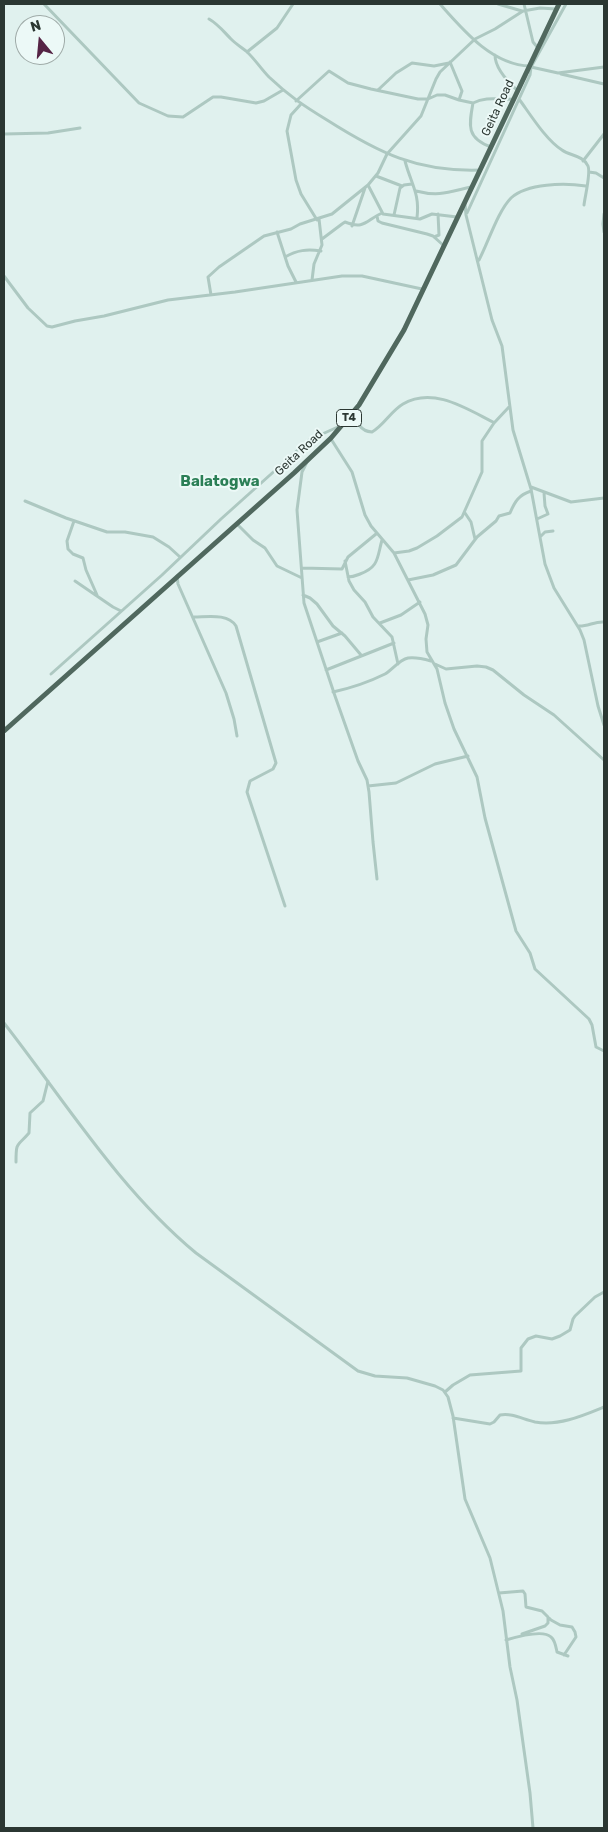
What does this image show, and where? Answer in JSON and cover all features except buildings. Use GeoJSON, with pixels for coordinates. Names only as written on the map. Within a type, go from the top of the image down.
{"type":"FeatureCollection","features":[{"type":"Feature","properties":{"kind":"highway","name":"Geita Road"},"geometry":{"type":"LineString","coordinates":[[4,731],[310,458],[354,412],[369,391],[404,330],[457,216],[517,99],[518,91],[558,7]]}},
{"type":"Feature","properties":{"kind":"street"},"geometry":{"type":"LineString","coordinates":[[44,4],[139,104],[168,116],[183,117],[213,97],[256,102],[264,101],[283,90]]}},
{"type":"Feature","properties":{"kind":"street"},"geometry":{"type":"LineString","coordinates":[[247,52],[277,28],[293,4]]}},
{"type":"Feature","properties":{"kind":"street"},"geometry":{"type":"LineString","coordinates":[[442,5],[447,4]]}},
{"type":"Feature","properties":{"kind":"street"},"geometry":{"type":"LineString","coordinates":[[498,4],[525,11]]}},
{"type":"Feature","properties":{"kind":"street"},"geometry":{"type":"LineString","coordinates":[[524,4],[533,42],[539,49]]}},
{"type":"Feature","properties":{"kind":"street"},"geometry":{"type":"LineString","coordinates":[[466,215],[517,99],[530,75],[531,66],[566,4]]}},
{"type":"Feature","properties":{"kind":"street"},"geometry":{"type":"LineString","coordinates":[[442,5],[475,39],[495,55],[519,65],[531,66],[604,84]]}},
{"type":"Feature","properties":{"kind":"street"},"geometry":{"type":"LineString","coordinates":[[211,295],[208,285],[209,274],[264,236],[291,229],[336,212],[367,186],[376,176],[387,154],[421,116],[436,78],[475,39],[525,11],[558,7]]}},
{"type":"Feature","properties":{"kind":"street"},"geometry":{"type":"LineString","coordinates":[[209,20],[216,23],[230,39],[247,52],[296,101],[356,139],[405,161],[451,170],[480,170]]}},
{"type":"Feature","properties":{"kind":"street"},"geometry":{"type":"LineString","coordinates":[[495,55],[499,69],[518,91]]}},
{"type":"Feature","properties":{"kind":"street"},"geometry":{"type":"LineString","coordinates":[[378,90],[396,73],[412,63],[434,66],[450,62]]}},
{"type":"Feature","properties":{"kind":"street"},"geometry":{"type":"LineString","coordinates":[[450,62],[462,91],[459,100]]}},
{"type":"Feature","properties":{"kind":"street"},"geometry":{"type":"LineString","coordinates":[[558,74],[604,67]]}},
{"type":"Feature","properties":{"kind":"street"},"geometry":{"type":"LineString","coordinates":[[296,101],[329,71],[348,83],[418,99],[428,99],[438,95],[445,95],[473,103],[487,98],[501,100],[517,99]]}},
{"type":"Feature","properties":{"kind":"street"},"geometry":{"type":"LineString","coordinates":[[517,99],[554,144],[562,150],[578,156],[588,165],[589,172],[584,205]]}},
{"type":"Feature","properties":{"kind":"street"},"geometry":{"type":"LineString","coordinates":[[473,103],[470,129],[479,142],[491,147]]}},
{"type":"Feature","properties":{"kind":"street"},"geometry":{"type":"LineString","coordinates":[[301,104],[291,115],[287,131],[296,180],[301,194],[318,219],[322,239],[321,251],[314,264],[312,280]]}},
{"type":"Feature","properties":{"kind":"street"},"geometry":{"type":"LineString","coordinates":[[4,134],[48,133],[80,128]]}},
{"type":"Feature","properties":{"kind":"street"},"geometry":{"type":"LineString","coordinates":[[583,161],[604,134]]}},
{"type":"Feature","properties":{"kind":"street"},"geometry":{"type":"LineString","coordinates":[[405,161],[412,184],[416,190],[418,201],[417,218]]}},
{"type":"Feature","properties":{"kind":"street"},"geometry":{"type":"LineString","coordinates":[[589,172],[596,173],[604,178]]}},
{"type":"Feature","properties":{"kind":"street"},"geometry":{"type":"LineString","coordinates":[[376,176],[402,186],[412,184]]}},
{"type":"Feature","properties":{"kind":"street"},"geometry":{"type":"LineString","coordinates":[[478,261],[498,218],[511,198],[525,191],[556,184],[586,186]]}},
{"type":"Feature","properties":{"kind":"street"},"geometry":{"type":"LineString","coordinates":[[367,186],[382,213]]}},
{"type":"Feature","properties":{"kind":"street"},"geometry":{"type":"LineString","coordinates":[[352,226],[367,186]]}},
{"type":"Feature","properties":{"kind":"street"},"geometry":{"type":"LineString","coordinates":[[394,215],[402,186]]}},
{"type":"Feature","properties":{"kind":"street"},"geometry":{"type":"LineString","coordinates":[[416,190],[431,194],[444,194],[472,187]]}},
{"type":"Feature","properties":{"kind":"street"},"geometry":{"type":"LineString","coordinates":[[465,201],[466,215],[492,320],[502,346],[509,407],[516,444],[531,489],[545,564],[554,588],[578,626],[584,640],[604,725]]}},
{"type":"Feature","properties":{"kind":"street"},"geometry":{"type":"LineString","coordinates":[[322,239],[345,222],[352,226],[364,225],[382,213],[423,219],[432,214],[457,216]]}},
{"type":"Feature","properties":{"kind":"street"},"geometry":{"type":"LineString","coordinates":[[434,237],[439,235],[438,214]]}},
{"type":"Feature","properties":{"kind":"street"},"geometry":{"type":"LineString","coordinates":[[604,214],[604,232]]}},
{"type":"Feature","properties":{"kind":"street"},"geometry":{"type":"LineString","coordinates":[[377,216],[378,221],[382,223],[427,234],[444,245]]}},
{"type":"Feature","properties":{"kind":"street"},"geometry":{"type":"LineString","coordinates":[[277,232],[290,273],[297,282]]}},
{"type":"Feature","properties":{"kind":"street"},"geometry":{"type":"LineString","coordinates":[[285,257],[297,251],[321,251]]}},
{"type":"Feature","properties":{"kind":"street"},"geometry":{"type":"LineString","coordinates":[[4,276],[28,308],[46,326],[52,327],[75,320],[104,316],[168,300],[351,275],[422,289]]}},
{"type":"Feature","properties":{"kind":"street"},"geometry":{"type":"LineString","coordinates":[[354,412],[360,427],[367,432],[372,432],[402,404],[413,399],[425,397],[445,400],[494,423]]}},
{"type":"Feature","properties":{"kind":"street"},"geometry":{"type":"LineString","coordinates":[[394,553],[409,551],[430,540],[462,517],[482,472],[482,441],[494,423],[509,407]]}},
{"type":"Feature","properties":{"kind":"street"},"geometry":{"type":"LineString","coordinates":[[51,674],[309,440],[344,424]]}},
{"type":"Feature","properties":{"kind":"street"},"geometry":{"type":"LineString","coordinates":[[331,438],[352,472],[365,515],[376,534],[394,553],[420,602],[427,620],[426,647],[433,663],[450,719],[477,777],[485,818],[516,931],[530,952],[535,969],[589,1019],[596,1047],[604,1051]]}},
{"type":"Feature","properties":{"kind":"street"},"geometry":{"type":"LineString","coordinates":[[310,458],[302,472],[299,489],[298,510],[303,595],[333,692],[368,786],[377,879]]}},
{"type":"Feature","properties":{"kind":"street"},"geometry":{"type":"LineString","coordinates":[[531,489],[571,502],[604,498]]}},
{"type":"Feature","properties":{"kind":"street"},"geometry":{"type":"LineString","coordinates":[[408,580],[434,575],[456,565],[475,539],[496,521],[499,516],[510,513],[513,503],[531,489]]}},
{"type":"Feature","properties":{"kind":"street"},"geometry":{"type":"LineString","coordinates":[[537,519],[548,514],[544,493]]}},
{"type":"Feature","properties":{"kind":"street"},"geometry":{"type":"LineString","coordinates":[[25,501],[107,532],[125,532],[153,537],[180,557]]}},
{"type":"Feature","properties":{"kind":"street"},"geometry":{"type":"LineString","coordinates":[[464,512],[471,522],[475,539]]}},
{"type":"Feature","properties":{"kind":"street"},"geometry":{"type":"LineString","coordinates":[[74,521],[67,544],[68,549],[73,554],[83,558],[97,595]]}},
{"type":"Feature","properties":{"kind":"street"},"geometry":{"type":"LineString","coordinates":[[238,523],[237,525],[253,540],[265,548],[277,566],[302,578]]}},
{"type":"Feature","properties":{"kind":"street"},"geometry":{"type":"LineString","coordinates":[[541,537],[545,532],[553,532]]}},
{"type":"Feature","properties":{"kind":"street"},"geometry":{"type":"LineString","coordinates":[[302,568],[342,569],[345,562],[376,534]]}},
{"type":"Feature","properties":{"kind":"street"},"geometry":{"type":"LineString","coordinates":[[348,577],[354,577],[373,567],[377,560],[382,540]]}},
{"type":"Feature","properties":{"kind":"street"},"geometry":{"type":"LineString","coordinates":[[345,562],[348,577],[354,590],[365,602],[373,617],[392,637],[398,664]]}},
{"type":"Feature","properties":{"kind":"street"},"geometry":{"type":"LineString","coordinates":[[177,576],[178,584],[226,693],[237,736]]}},
{"type":"Feature","properties":{"kind":"street"},"geometry":{"type":"LineString","coordinates":[[76,581],[121,611]]}},
{"type":"Feature","properties":{"kind":"street"},"geometry":{"type":"LineString","coordinates":[[303,595],[317,604],[361,656]]}},
{"type":"Feature","properties":{"kind":"street"},"geometry":{"type":"LineString","coordinates":[[380,624],[400,615],[420,602]]}},
{"type":"Feature","properties":{"kind":"street"},"geometry":{"type":"LineString","coordinates":[[194,617],[223,617],[230,619],[236,626],[276,763],[273,769],[250,781],[247,792],[285,906]]}},
{"type":"Feature","properties":{"kind":"street"},"geometry":{"type":"LineString","coordinates":[[578,626],[593,622],[604,622]]}},
{"type":"Feature","properties":{"kind":"street"},"geometry":{"type":"LineString","coordinates":[[317,642],[342,633]]}},
{"type":"Feature","properties":{"kind":"street"},"geometry":{"type":"LineString","coordinates":[[326,670],[394,643]]}},
{"type":"Feature","properties":{"kind":"street"},"geometry":{"type":"LineString","coordinates":[[333,692],[356,686],[378,677],[402,660],[409,658],[433,663],[446,669],[486,667],[494,670],[524,695],[554,715],[604,760]]}},
{"type":"Feature","properties":{"kind":"street"},"geometry":{"type":"LineString","coordinates":[[368,786],[396,782],[435,764],[468,756]]}},
{"type":"Feature","properties":{"kind":"street"},"geometry":{"type":"LineString","coordinates":[[4,1022],[89,1138],[119,1175],[182,1242],[210,1265],[242,1286],[358,1371],[375,1376],[406,1378],[435,1386],[445,1392],[453,1418],[465,1500],[490,1558],[499,1593],[530,1787],[533,1828]]}},
{"type":"Feature","properties":{"kind":"street"},"geometry":{"type":"LineString","coordinates":[[16,1162],[16,1147],[29,1133],[30,1113],[43,1102],[48,1081]]}},
{"type":"Feature","properties":{"kind":"street"},"geometry":{"type":"LineString","coordinates":[[445,1392],[470,1375],[521,1370],[521,1348],[528,1339],[536,1336],[554,1339],[566,1333],[570,1330],[572,1319],[604,1292]]}},
{"type":"Feature","properties":{"kind":"street"},"geometry":{"type":"LineString","coordinates":[[453,1418],[490,1424],[500,1415],[510,1414],[534,1422],[555,1423],[563,1422],[604,1407]]}},
{"type":"Feature","properties":{"kind":"street"},"geometry":{"type":"LineString","coordinates":[[499,1593],[523,1591],[526,1607],[539,1610],[560,1625],[572,1627],[576,1638],[566,1656],[557,1652],[553,1638],[549,1635],[538,1634],[517,1637],[507,1647]]}},
{"type":"Feature","properties":{"kind":"street"},"geometry":{"type":"LineString","coordinates":[[506,1640],[546,1626],[548,1624],[548,1616]]}},
{"type":"Feature","properties":{"kind":"district","name":"Balatogwa"},"geometry":{"type":"Point","coordinates":[220,482]}}]}
